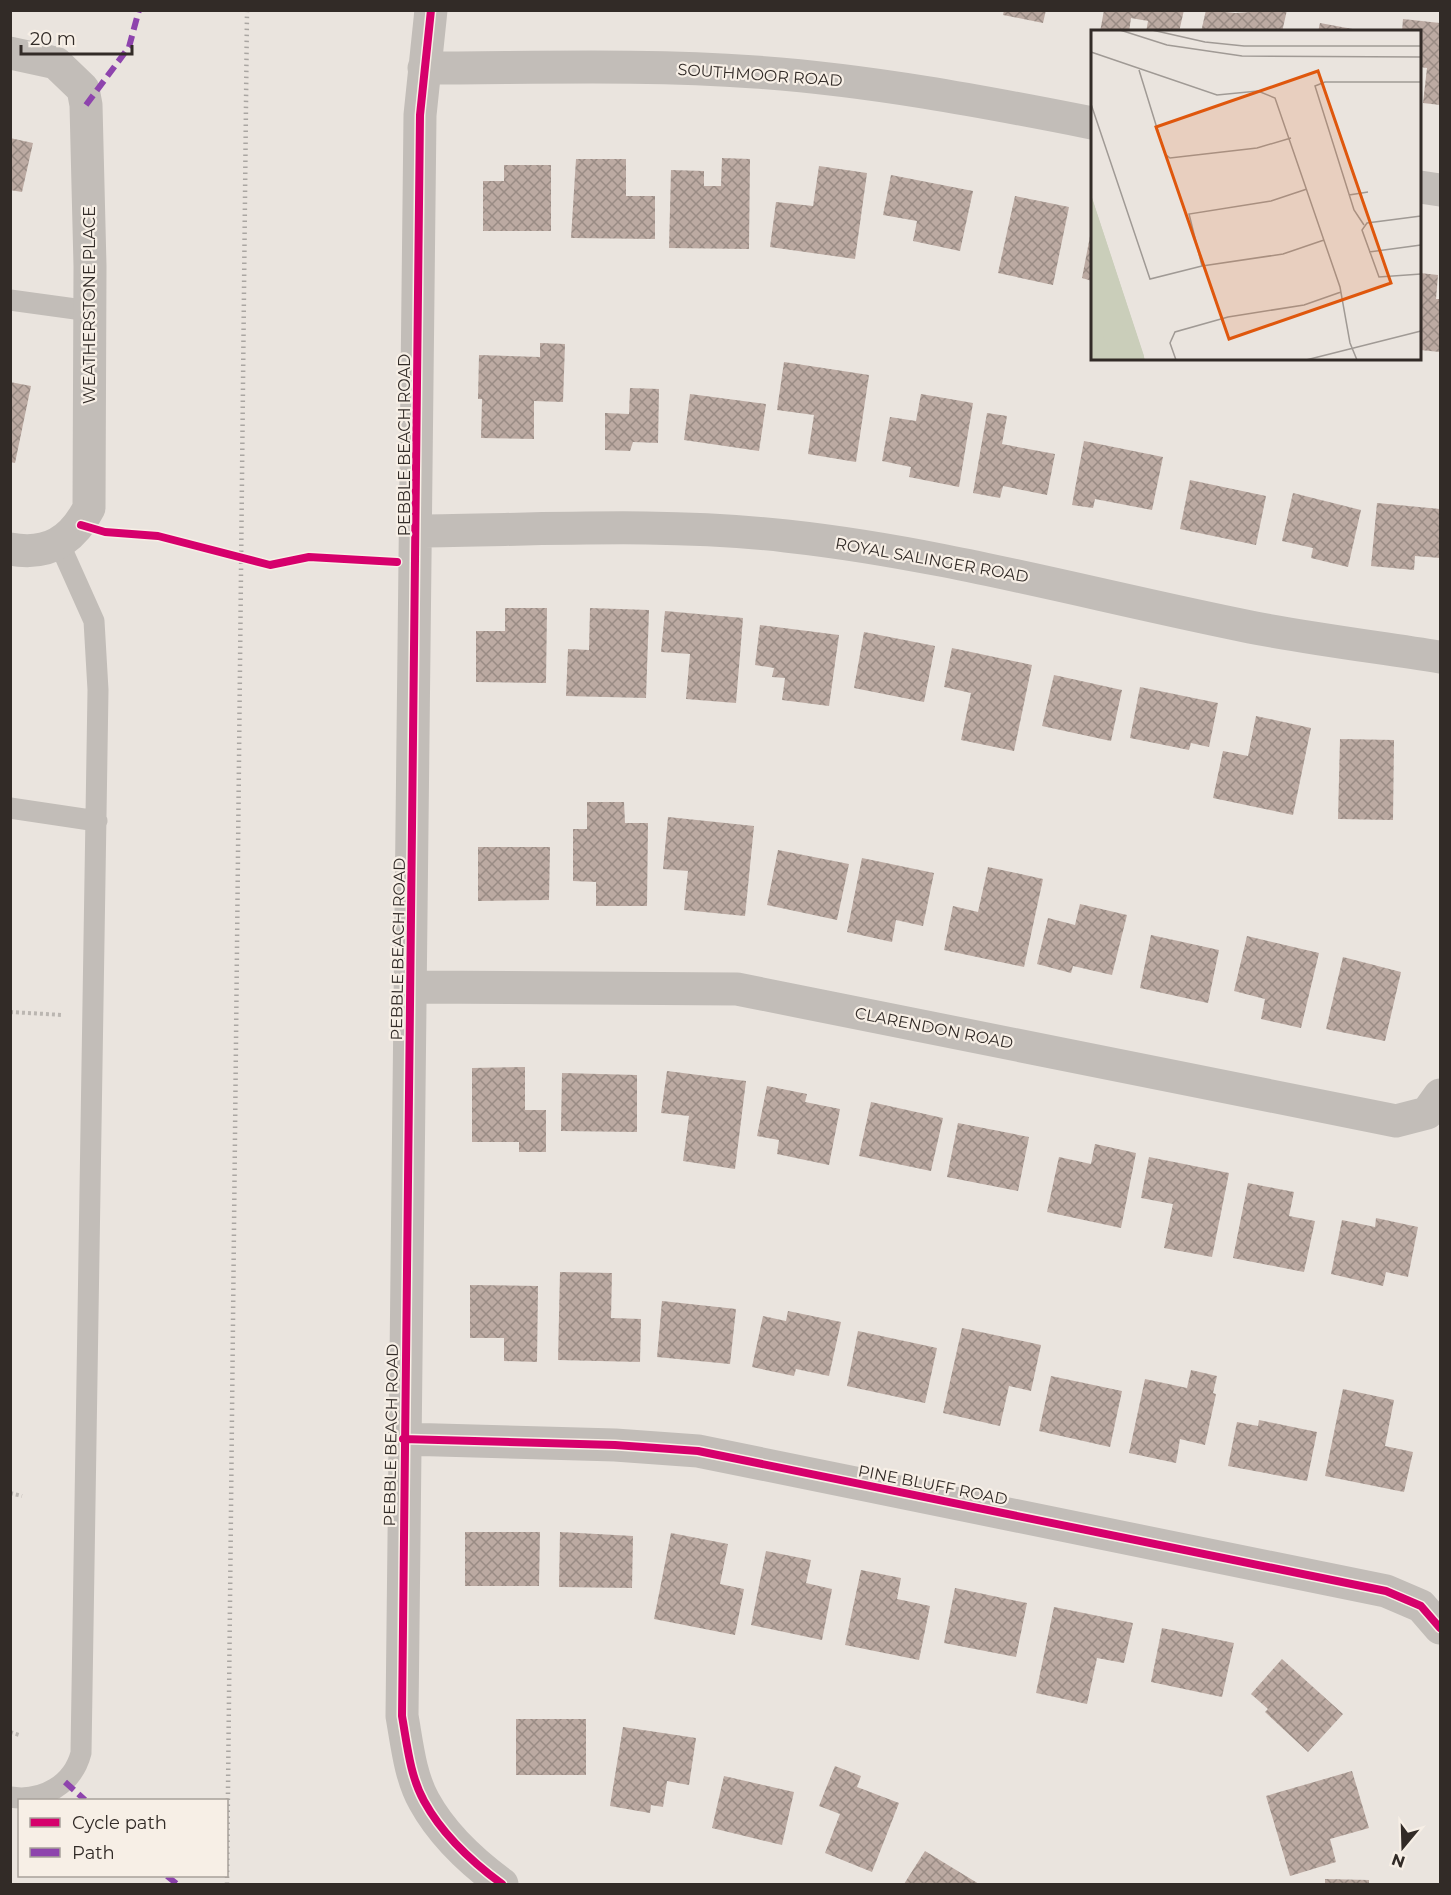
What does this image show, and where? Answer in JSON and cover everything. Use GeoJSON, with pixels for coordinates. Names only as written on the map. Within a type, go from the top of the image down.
{"type":"FeatureCollection","features":[{"type":"Feature","properties":{"kind":"street","name":"PEBBLE BEACH ROAD"},"geometry":{"type":"LineString","coordinates":[[431,10],[423,68],[420,115],[412,987],[403,1439],[402,1716],[409,1759],[423,1800],[447,1833],[490,1875]]}},
{"type":"Feature","properties":{"kind":"street","name":"WEATHERSTONE PLACE"},"geometry":{"type":"LineString","coordinates":[[10,53],[56,63],[83,89],[88,115],[89,508],[81,525],[60,545]]}},
{"type":"Feature","properties":{"kind":"street","name":"SOUTHMOOR ROAD"},"geometry":{"type":"LineString","coordinates":[[423,68],[672,69],[756,72],[979,100],[1091,123]]}},
{"type":"Feature","properties":{"kind":"street"},"geometry":{"type":"LineString","coordinates":[[1421,187],[1440,190]]}},
{"type":"Feature","properties":{"kind":"street","name":"ROYAL SALINGER ROAD"},"geometry":{"type":"LineString","coordinates":[[416,531],[678,528],[784,535],[885,549],[987,568],[1252,627],[1440,657]]}},
{"type":"Feature","properties":{"kind":"street"},"geometry":{"type":"LineString","coordinates":[[10,549],[23,551],[60,545]]}},
{"type":"Feature","properties":{"kind":"street","name":"CLARENDON ROAD"},"geometry":{"type":"LineString","coordinates":[[412,987],[737,989],[1396,1121],[1427,1113],[1440,1095]]}},
{"type":"Feature","properties":{"kind":"street","name":"PINE BLUFF ROAD"},"geometry":{"type":"LineString","coordinates":[[403,1439],[698,1451],[1386,1592],[1421,1606],[1440,1628]]}},
{"type":"Feature","properties":{"kind":"lane"},"geometry":{"type":"LineString","coordinates":[[10,300],[90,311]]}},
{"type":"Feature","properties":{"kind":"lane"},"geometry":{"type":"LineString","coordinates":[[10,1797],[20,1798],[48,1793],[65,1782],[78,1765],[81,1753],[98,690],[94,621],[60,545]]}},
{"type":"Feature","properties":{"kind":"lane"},"geometry":{"type":"LineString","coordinates":[[10,808],[97,821]]}},
{"type":"Feature","properties":{"kind":"path"},"geometry":{"type":"LineString","coordinates":[[10,1012],[94,1016]]}},
{"type":"Feature","properties":{"kind":"path"},"geometry":{"type":"LineString","coordinates":[[10,1493],[22,1496]]}},
{"type":"Feature","properties":{"kind":"path"},"geometry":{"type":"LineString","coordinates":[[10,1732],[20,1735]]}},
{"type":"Feature","properties":{"kind":"building"},"geometry":{"type":"Polygon","coordinates":[[[1004,10],[1046,10],[1043,23],[1003,15],[1004,10]]]}},
{"type":"Feature","properties":{"kind":"building"},"geometry":{"type":"Polygon","coordinates":[[[1104,10],[1184,10],[1179,30],[1146,30],[1148,21],[1131,18],[1129,30],[1100,30],[1104,10]]]}},
{"type":"Feature","properties":{"kind":"building"},"geometry":{"type":"Polygon","coordinates":[[[1206,10],[1235,13],[1287,10],[1282,30],[1201,30],[1206,10]]]}},
{"type":"Feature","properties":{"kind":"building"},"geometry":{"type":"Polygon","coordinates":[[[1403,19],[1440,23],[1440,105],[1423,103],[1427,68],[1421,67],[1421,30],[1402,30],[1403,19]]]}},
{"type":"Feature","properties":{"kind":"building"},"geometry":{"type":"Polygon","coordinates":[[[1320,23],[1358,30],[1318,30],[1320,23]]]}},
{"type":"Feature","properties":{"kind":"building"},"geometry":{"type":"Polygon","coordinates":[[[10,138],[33,143],[22,192],[10,190],[10,138]]]}},
{"type":"Feature","properties":{"kind":"building"},"geometry":{"type":"Polygon","coordinates":[[[722,158],[750,159],[749,249],[669,248],[671,170],[704,171],[704,186],[721,186],[722,158]]]}},
{"type":"Feature","properties":{"kind":"building"},"geometry":{"type":"Polygon","coordinates":[[[576,159],[626,159],[626,196],[655,196],[655,239],[571,238],[576,159]]]}},
{"type":"Feature","properties":{"kind":"building"},"geometry":{"type":"Polygon","coordinates":[[[504,165],[551,165],[551,231],[483,231],[483,181],[504,181],[504,165]]]}},
{"type":"Feature","properties":{"kind":"building"},"geometry":{"type":"Polygon","coordinates":[[[819,166],[867,173],[855,259],[770,247],[776,202],[813,206],[819,166]]]}},
{"type":"Feature","properties":{"kind":"building"},"geometry":{"type":"Polygon","coordinates":[[[891,175],[973,191],[960,251],[913,241],[917,221],[883,215],[891,175]]]}},
{"type":"Feature","properties":{"kind":"building"},"geometry":{"type":"Polygon","coordinates":[[[1015,196],[1069,207],[1053,285],[998,273],[1015,196]]]}},
{"type":"Feature","properties":{"kind":"building"},"geometry":{"type":"Polygon","coordinates":[[[1091,231],[1091,281],[1082,278],[1091,231]]]}},
{"type":"Feature","properties":{"kind":"building"},"geometry":{"type":"Polygon","coordinates":[[[1421,273],[1438,275],[1436,299],[1440,299],[1440,352],[1421,350],[1421,273]]]}},
{"type":"Feature","properties":{"kind":"building"},"geometry":{"type":"Polygon","coordinates":[[[540,343],[565,344],[563,402],[534,401],[534,439],[481,438],[482,399],[478,399],[479,355],[540,357],[540,343]]]}},
{"type":"Feature","properties":{"kind":"building"},"geometry":{"type":"Polygon","coordinates":[[[784,362],[869,375],[856,462],[808,454],[814,415],[777,410],[784,362]]]}},
{"type":"Feature","properties":{"kind":"building"},"geometry":{"type":"Polygon","coordinates":[[[10,382],[31,386],[15,463],[10,462],[10,382]]]}},
{"type":"Feature","properties":{"kind":"building"},"geometry":{"type":"Polygon","coordinates":[[[630,388],[659,389],[658,443],[633,442],[630,451],[605,450],[605,413],[629,414],[630,388]]]}},
{"type":"Feature","properties":{"kind":"building"},"geometry":{"type":"Polygon","coordinates":[[[690,394],[766,404],[759,451],[684,440],[690,394]]]}},
{"type":"Feature","properties":{"kind":"building"},"geometry":{"type":"Polygon","coordinates":[[[921,394],[973,403],[959,487],[909,477],[911,467],[882,461],[890,417],[916,421],[921,394]]]}},
{"type":"Feature","properties":{"kind":"building"},"geometry":{"type":"Polygon","coordinates":[[[987,413],[1007,416],[1002,444],[1055,454],[1047,495],[1003,486],[1000,498],[973,493],[987,413]]]}},
{"type":"Feature","properties":{"kind":"building"},"geometry":{"type":"Polygon","coordinates":[[[1084,441],[1163,457],[1152,510],[1095,499],[1093,508],[1072,505],[1084,441]]]}},
{"type":"Feature","properties":{"kind":"building"},"geometry":{"type":"Polygon","coordinates":[[[1190,480],[1266,496],[1256,545],[1180,529],[1190,480]]]}},
{"type":"Feature","properties":{"kind":"building"},"geometry":{"type":"Polygon","coordinates":[[[1293,493],[1361,510],[1348,567],[1311,558],[1313,548],[1282,541],[1293,493]]]}},
{"type":"Feature","properties":{"kind":"building"},"geometry":{"type":"Polygon","coordinates":[[[1377,503],[1440,509],[1440,558],[1415,556],[1414,570],[1371,566],[1377,503]]]}},
{"type":"Feature","properties":{"kind":"building"},"geometry":{"type":"Polygon","coordinates":[[[505,608],[547,608],[546,683],[476,682],[476,631],[505,631],[505,608]]]}},
{"type":"Feature","properties":{"kind":"building"},"geometry":{"type":"Polygon","coordinates":[[[590,608],[649,610],[646,698],[566,696],[568,649],[589,650],[590,608]]]}},
{"type":"Feature","properties":{"kind":"building"},"geometry":{"type":"Polygon","coordinates":[[[665,611],[743,618],[736,703],[686,699],[690,654],[661,652],[665,611]]]}},
{"type":"Feature","properties":{"kind":"building"},"geometry":{"type":"Polygon","coordinates":[[[760,625],[839,635],[829,706],[782,700],[785,678],[772,677],[774,668],[755,665],[760,625]]]}},
{"type":"Feature","properties":{"kind":"building"},"geometry":{"type":"Polygon","coordinates":[[[864,632],[935,646],[924,702],[854,688],[864,632]]]}},
{"type":"Feature","properties":{"kind":"building"},"geometry":{"type":"Polygon","coordinates":[[[952,648],[1032,665],[1014,751],[961,740],[971,693],[944,687],[952,648]]]}},
{"type":"Feature","properties":{"kind":"building"},"geometry":{"type":"Polygon","coordinates":[[[1054,675],[1122,690],[1111,741],[1042,726],[1054,675]]]}},
{"type":"Feature","properties":{"kind":"building"},"geometry":{"type":"Polygon","coordinates":[[[1140,687],[1218,703],[1209,747],[1191,743],[1189,750],[1130,738],[1140,687]]]}},
{"type":"Feature","properties":{"kind":"building"},"geometry":{"type":"Polygon","coordinates":[[[1256,716],[1311,728],[1293,815],[1213,798],[1223,751],[1248,756],[1256,716]]]}},
{"type":"Feature","properties":{"kind":"building"},"geometry":{"type":"Polygon","coordinates":[[[1340,739],[1394,740],[1393,820],[1338,819],[1340,739]]]}},
{"type":"Feature","properties":{"kind":"building"},"geometry":{"type":"Polygon","coordinates":[[[587,802],[624,802],[625,823],[648,823],[647,906],[596,906],[596,882],[573,881],[573,829],[587,829],[587,802]]]}},
{"type":"Feature","properties":{"kind":"building"},"geometry":{"type":"Polygon","coordinates":[[[668,817],[754,826],[745,916],[684,910],[688,871],[663,869],[668,817]]]}},
{"type":"Feature","properties":{"kind":"building"},"geometry":{"type":"Polygon","coordinates":[[[478,847],[550,847],[549,900],[478,901],[478,847]]]}},
{"type":"Feature","properties":{"kind":"building"},"geometry":{"type":"Polygon","coordinates":[[[778,850],[849,864],[837,920],[767,905],[778,850]]]}},
{"type":"Feature","properties":{"kind":"building"},"geometry":{"type":"Polygon","coordinates":[[[862,858],[934,873],[923,926],[896,920],[892,942],[847,932],[862,858]]]}},
{"type":"Feature","properties":{"kind":"building"},"geometry":{"type":"Polygon","coordinates":[[[988,867],[1043,879],[1024,967],[944,950],[953,906],[978,912],[988,867]]]}},
{"type":"Feature","properties":{"kind":"building"},"geometry":{"type":"Polygon","coordinates":[[[1080,904],[1127,915],[1112,975],[1073,966],[1071,973],[1037,964],[1048,918],[1075,925],[1080,904]]]}},
{"type":"Feature","properties":{"kind":"building"},"geometry":{"type":"Polygon","coordinates":[[[1151,935],[1219,950],[1208,1003],[1140,988],[1151,935]]]}},
{"type":"Feature","properties":{"kind":"building"},"geometry":{"type":"Polygon","coordinates":[[[1247,936],[1319,953],[1301,1028],[1261,1019],[1265,999],[1234,991],[1247,936]]]}},
{"type":"Feature","properties":{"kind":"building"},"geometry":{"type":"Polygon","coordinates":[[[1343,957],[1401,972],[1385,1041],[1326,1029],[1343,957]]]}},
{"type":"Feature","properties":{"kind":"building"},"geometry":{"type":"Polygon","coordinates":[[[525,1067],[525,1110],[546,1110],[546,1152],[519,1152],[519,1142],[472,1142],[472,1068],[525,1067]]]}},
{"type":"Feature","properties":{"kind":"building"},"geometry":{"type":"Polygon","coordinates":[[[667,1071],[746,1081],[735,1169],[683,1161],[689,1116],[661,1113],[667,1071]]]}},
{"type":"Feature","properties":{"kind":"building"},"geometry":{"type":"Polygon","coordinates":[[[562,1073],[637,1075],[637,1132],[561,1131],[562,1073]]]}},
{"type":"Feature","properties":{"kind":"building"},"geometry":{"type":"Polygon","coordinates":[[[767,1086],[807,1094],[805,1102],[840,1109],[829,1165],[777,1154],[779,1140],[757,1136],[767,1086]]]}},
{"type":"Feature","properties":{"kind":"building"},"geometry":{"type":"Polygon","coordinates":[[[871,1102],[943,1118],[931,1171],[859,1156],[871,1102]]]}},
{"type":"Feature","properties":{"kind":"building"},"geometry":{"type":"Polygon","coordinates":[[[958,1123],[1029,1137],[1018,1191],[947,1177],[958,1123]]]}},
{"type":"Feature","properties":{"kind":"building"},"geometry":{"type":"Polygon","coordinates":[[[1095,1144],[1136,1153],[1121,1228],[1047,1212],[1059,1157],[1091,1164],[1095,1144]]]}},
{"type":"Feature","properties":{"kind":"building"},"geometry":{"type":"Polygon","coordinates":[[[1149,1157],[1229,1173],[1212,1257],[1164,1248],[1173,1204],[1141,1198],[1149,1157]]]}},
{"type":"Feature","properties":{"kind":"building"},"geometry":{"type":"Polygon","coordinates":[[[1248,1183],[1294,1192],[1289,1216],[1315,1221],[1304,1272],[1233,1258],[1248,1183]]]}},
{"type":"Feature","properties":{"kind":"building"},"geometry":{"type":"Polygon","coordinates":[[[1376,1218],[1418,1227],[1408,1277],[1386,1272],[1383,1286],[1331,1274],[1342,1220],[1375,1227],[1376,1218]]]}},
{"type":"Feature","properties":{"kind":"building"},"geometry":{"type":"Polygon","coordinates":[[[560,1272],[612,1273],[611,1318],[641,1319],[640,1362],[558,1360],[560,1272]]]}},
{"type":"Feature","properties":{"kind":"building"},"geometry":{"type":"Polygon","coordinates":[[[470,1285],[538,1286],[537,1362],[504,1361],[504,1338],[470,1338],[470,1285]]]}},
{"type":"Feature","properties":{"kind":"building"},"geometry":{"type":"Polygon","coordinates":[[[662,1301],[736,1309],[730,1364],[657,1357],[662,1301]]]}},
{"type":"Feature","properties":{"kind":"building"},"geometry":{"type":"Polygon","coordinates":[[[788,1311],[841,1322],[829,1376],[796,1369],[794,1376],[752,1367],[763,1316],[786,1321],[788,1311]]]}},
{"type":"Feature","properties":{"kind":"building"},"geometry":{"type":"Polygon","coordinates":[[[962,1328],[1041,1345],[1031,1391],[1009,1386],[1000,1426],[943,1413],[962,1328]]]}},
{"type":"Feature","properties":{"kind":"building"},"geometry":{"type":"Polygon","coordinates":[[[858,1331],[937,1348],[925,1403],[847,1386],[858,1331]]]}},
{"type":"Feature","properties":{"kind":"building"},"geometry":{"type":"Polygon","coordinates":[[[1191,1370],[1217,1376],[1213,1393],[1216,1394],[1205,1445],[1180,1439],[1176,1463],[1129,1453],[1145,1379],[1187,1388],[1191,1370]]]}},
{"type":"Feature","properties":{"kind":"building"},"geometry":{"type":"Polygon","coordinates":[[[1051,1376],[1122,1391],[1110,1447],[1039,1431],[1051,1376]]]}},
{"type":"Feature","properties":{"kind":"building"},"geometry":{"type":"Polygon","coordinates":[[[1343,1389],[1394,1400],[1385,1446],[1413,1452],[1404,1492],[1325,1476],[1343,1389]]]}},
{"type":"Feature","properties":{"kind":"building"},"geometry":{"type":"Polygon","coordinates":[[[1259,1420],[1317,1432],[1307,1481],[1228,1466],[1237,1422],[1258,1426],[1259,1420]]]}},
{"type":"Feature","properties":{"kind":"building"},"geometry":{"type":"Polygon","coordinates":[[[465,1532],[540,1532],[539,1586],[465,1586],[465,1532]]]}},
{"type":"Feature","properties":{"kind":"building"},"geometry":{"type":"Polygon","coordinates":[[[560,1532],[633,1536],[632,1588],[559,1587],[560,1532]]]}},
{"type":"Feature","properties":{"kind":"building"},"geometry":{"type":"Polygon","coordinates":[[[671,1533],[728,1544],[720,1584],[744,1589],[735,1635],[654,1619],[671,1533]]]}},
{"type":"Feature","properties":{"kind":"building"},"geometry":{"type":"Polygon","coordinates":[[[766,1551],[811,1560],[806,1583],[832,1589],[822,1640],[751,1625],[766,1551]]]}},
{"type":"Feature","properties":{"kind":"building"},"geometry":{"type":"Polygon","coordinates":[[[861,1570],[901,1578],[897,1599],[930,1606],[919,1660],[845,1645],[861,1570]]]}},
{"type":"Feature","properties":{"kind":"building"},"geometry":{"type":"Polygon","coordinates":[[[955,1588],[1027,1603],[1016,1657],[944,1643],[955,1588]]]}},
{"type":"Feature","properties":{"kind":"building"},"geometry":{"type":"Polygon","coordinates":[[[1054,1607],[1133,1623],[1124,1663],[1097,1658],[1087,1704],[1036,1693],[1054,1607]]]}},
{"type":"Feature","properties":{"kind":"building"},"geometry":{"type":"Polygon","coordinates":[[[1162,1628],[1234,1643],[1222,1697],[1151,1682],[1162,1628]]]}},
{"type":"Feature","properties":{"kind":"building"},"geometry":{"type":"Polygon","coordinates":[[[1282,1659],[1343,1714],[1308,1752],[1265,1712],[1268,1709],[1251,1694],[1282,1659]]]}},
{"type":"Feature","properties":{"kind":"building"},"geometry":{"type":"Polygon","coordinates":[[[516,1719],[586,1719],[586,1775],[516,1775],[516,1719]]]}},
{"type":"Feature","properties":{"kind":"building"},"geometry":{"type":"Polygon","coordinates":[[[623,1727],[696,1738],[689,1785],[667,1781],[663,1807],[651,1805],[650,1813],[610,1806],[623,1727]]]}},
{"type":"Feature","properties":{"kind":"building"},"geometry":{"type":"Polygon","coordinates":[[[835,1766],[861,1776],[857,1787],[899,1803],[872,1872],[825,1853],[840,1814],[819,1806],[835,1766]]]}},
{"type":"Feature","properties":{"kind":"building"},"geometry":{"type":"Polygon","coordinates":[[[1352,1771],[1369,1828],[1330,1839],[1336,1862],[1290,1876],[1266,1796],[1352,1771]]]}},
{"type":"Feature","properties":{"kind":"building"},"geometry":{"type":"Polygon","coordinates":[[[724,1776],[794,1792],[782,1845],[712,1828],[724,1776]]]}},
{"type":"Feature","properties":{"kind":"building"},"geometry":{"type":"Polygon","coordinates":[[[925,1851],[979,1884],[904,1884],[925,1851]]]}},
{"type":"Feature","properties":{"kind":"building"},"geometry":{"type":"Polygon","coordinates":[[[1325,1879],[1369,1880],[1369,1884],[1325,1884],[1325,1879]]]}},
{"type":"Feature","properties":{"kind":"railway"},"geometry":{"type":"LineString","coordinates":[[228,1799],[247,10]]}},
{"type":"Feature","properties":{"kind":"railway"},"geometry":{"type":"LineString","coordinates":[[227,1877],[227,1884]]}},
{"type":"Feature","properties":{"kind":"marked path"},"geometry":{"type":"LineString","coordinates":[[86,105],[129,47],[139,10]]}},
{"type":"Feature","properties":{"kind":"marked path"},"geometry":{"type":"LineString","coordinates":[[65,1782],[84,1799]]}},
{"type":"Feature","properties":{"kind":"marked path"},"geometry":{"type":"LineString","coordinates":[[168,1877],[177,1884]]}},
{"type":"Feature","properties":{"kind":"cycle path"},"geometry":{"type":"LineString","coordinates":[[431,10],[420,115],[402,1716],[412,1771],[419,1791],[431,1813],[458,1847],[502,1884]]}},
{"type":"Feature","properties":{"kind":"cycle path"},"geometry":{"type":"LineString","coordinates":[[81,525],[105,532],[158,536],[270,565],[309,557],[397,562]]}},
{"type":"Feature","properties":{"kind":"cycle path"},"geometry":{"type":"LineString","coordinates":[[403,1439],[615,1445],[698,1451],[1386,1591],[1421,1606],[1440,1628]]}}]}
